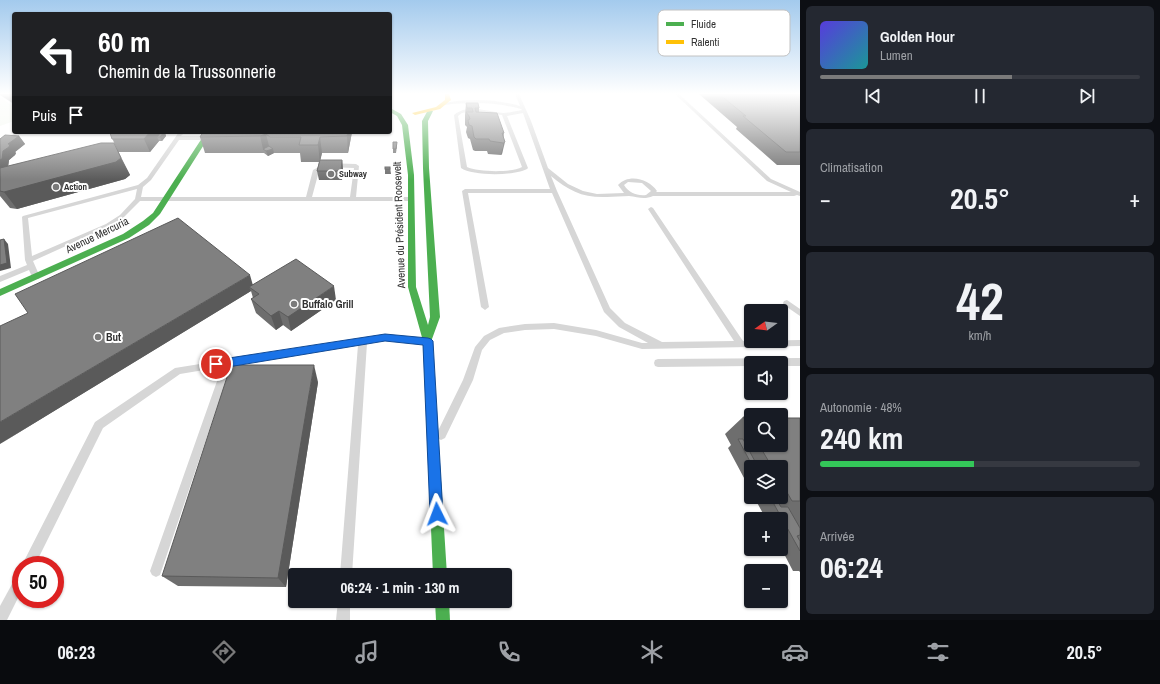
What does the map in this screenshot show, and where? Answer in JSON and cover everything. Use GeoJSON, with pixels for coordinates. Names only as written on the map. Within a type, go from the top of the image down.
{"type":"FeatureCollection","features":[{"type":"Feature","properties":{"kind":"main road","name":"Avenue du Président Roosevelt"},"geometry":{"type":"LineString","coordinates":[[404,123],[411,175],[412,287],[428,341],[440,568]]}},
{"type":"Feature","properties":{"kind":"main road","name":"Avenue du Président Roosevelt"},"geometry":{"type":"LineString","coordinates":[[425,123],[426,168],[435,317],[428,341]]}},
{"type":"Feature","properties":{"kind":"main road","name":"Avenue Mercuria"},"geometry":{"type":"LineString","coordinates":[[0,293],[126,236],[146,223],[156,214],[207,135]]}},
{"type":"Feature","properties":{"kind":"main road"},"geometry":{"type":"LineString","coordinates":[[442,608],[443,620]]}},
{"type":"Feature","properties":{"kind":"lane"},"geometry":{"type":"LineString","coordinates":[[457,123],[464,168],[469,170],[522,171],[525,168],[507,123]]}},
{"type":"Feature","properties":{"kind":"lane"},"geometry":{"type":"LineString","coordinates":[[529,123],[554,191],[607,310],[622,326],[662,346]]}},
{"type":"Feature","properties":{"kind":"lane"},"geometry":{"type":"LineString","coordinates":[[708,123],[769,180],[800,195]]}},
{"type":"Feature","properties":{"kind":"lane"},"geometry":{"type":"LineString","coordinates":[[36,277],[30,263],[25,217],[140,186],[149,179],[181,134]]}},
{"type":"Feature","properties":{"kind":"lane"},"geometry":{"type":"LineString","coordinates":[[178,138],[207,135]]}},
{"type":"Feature","properties":{"kind":"lane"},"geometry":{"type":"LineString","coordinates":[[309,199],[316,170],[326,166],[356,166],[358,167],[353,199]]}},
{"type":"Feature","properties":{"kind":"lane"},"geometry":{"type":"LineString","coordinates":[[546,168],[567,186],[588,194],[604,196],[631,194]]}},
{"type":"Feature","properties":{"kind":"lane"},"geometry":{"type":"LineString","coordinates":[[653,194],[654,191],[652,188],[644,182],[626,180],[621,185],[626,192],[644,197],[653,194],[800,195]]}},
{"type":"Feature","properties":{"kind":"lane"},"geometry":{"type":"LineString","coordinates":[[0,279],[108,225],[122,216],[138,199],[140,186]]}},
{"type":"Feature","properties":{"kind":"lane"},"geometry":{"type":"LineString","coordinates":[[485,307],[465,191],[554,191]]}},
{"type":"Feature","properties":{"kind":"lane"},"geometry":{"type":"LineString","coordinates":[[138,199],[411,199]]}},
{"type":"Feature","properties":{"kind":"lane"},"geometry":{"type":"LineString","coordinates":[[651,209],[741,344]]}},
{"type":"Feature","properties":{"kind":"lane"},"geometry":{"type":"LineString","coordinates":[[787,303],[800,313]]}},
{"type":"Feature","properties":{"kind":"lane"},"geometry":{"type":"LineString","coordinates":[[433,452],[468,380],[478,349],[487,338],[497,333],[525,326],[554,326],[596,333],[642,346],[800,343]]}},
{"type":"Feature","properties":{"kind":"lane"},"geometry":{"type":"LineString","coordinates":[[33,556],[99,425],[178,371],[385,337],[428,341]]}},
{"type":"Feature","properties":{"kind":"lane"},"geometry":{"type":"LineString","coordinates":[[347,568],[363,341]]}},
{"type":"Feature","properties":{"kind":"lane"},"geometry":{"type":"LineString","coordinates":[[156,571],[228,362]]}},
{"type":"Feature","properties":{"kind":"lane"},"geometry":{"type":"LineString","coordinates":[[658,363],[800,362]]}},
{"type":"Feature","properties":{"kind":"lane"},"geometry":{"type":"LineString","coordinates":[[0,620],[12,597]]}},
{"type":"Feature","properties":{"kind":"lane"},"geometry":{"type":"LineString","coordinates":[[343,620],[344,608]]}},
{"type":"Feature","properties":{"kind":"shaded area"},"geometry":{"type":"Polygon","coordinates":[[[0,123],[9,123],[0,126],[0,123]]]}},
{"type":"Feature","properties":{"kind":"building"},"geometry":{"type":"Polygon","coordinates":[[[469,123],[500,123],[505,142],[490,141],[489,139],[476,139],[474,137],[472,126],[469,125],[469,123]]]}},
{"type":"Feature","properties":{"kind":"building"},"geometry":{"type":"Polygon","coordinates":[[[751,123],[800,123],[800,152],[786,152],[751,123]]]}},
{"type":"Feature","properties":{"kind":"building"},"geometry":{"type":"Polygon","coordinates":[[[110,134],[148,134],[144,139],[112,139],[110,134]]]}},
{"type":"Feature","properties":{"kind":"building"},"geometry":{"type":"Polygon","coordinates":[[[202,134],[266,134],[260,136],[200,137],[202,134]]]}},
{"type":"Feature","properties":{"kind":"building"},"geometry":{"type":"Polygon","coordinates":[[[266,134],[348,134],[347,136],[320,137],[318,145],[299,145],[301,137],[270,137],[266,134]]]}},
{"type":"Feature","properties":{"kind":"building"},"geometry":{"type":"Polygon","coordinates":[[[5,135],[19,136],[8,144],[10,144],[9,147],[3,151],[2,159],[0,160],[0,139],[5,135]]]}},
{"type":"Feature","properties":{"kind":"building"},"geometry":{"type":"Polygon","coordinates":[[[393,142],[397,142],[396,149],[393,149],[393,142]]]}},
{"type":"Feature","properties":{"kind":"building"},"geometry":{"type":"Polygon","coordinates":[[[101,143],[114,143],[121,158],[116,162],[4,192],[0,191],[0,168],[101,143]]]}},
{"type":"Feature","properties":{"kind":"building"},"geometry":{"type":"Polygon","coordinates":[[[269,146],[273,149],[266,151],[263,149],[269,146]]]}},
{"type":"Feature","properties":{"kind":"building"},"geometry":{"type":"Polygon","coordinates":[[[320,160],[342,160],[341,171],[317,171],[320,160]]]}},
{"type":"Feature","properties":{"kind":"building","name":"But"},"geometry":{"type":"Polygon","coordinates":[[[178,218],[250,275],[0,422],[0,326],[28,313],[15,294],[178,218]]]}},
{"type":"Feature","properties":{"kind":"building"},"geometry":{"type":"Polygon","coordinates":[[[4,239],[7,263],[0,265],[0,240],[4,239]]]}},
{"type":"Feature","properties":{"kind":"building"},"geometry":{"type":"Polygon","coordinates":[[[296,259],[334,286],[288,317],[279,311],[271,316],[251,299],[259,294],[249,287],[296,259]]]}},
{"type":"Feature","properties":{"kind":"building"},"geometry":{"type":"Polygon","coordinates":[[[231,365],[314,365],[278,578],[162,576],[231,365]]]}},
{"type":"Feature","properties":{"kind":"building"},"geometry":{"type":"Polygon","coordinates":[[[788,418],[800,418],[800,501],[792,501],[788,494],[788,460],[768,460],[763,452],[788,452],[788,418]]]}},
{"type":"Feature","properties":{"kind":"building"},"geometry":{"type":"Polygon","coordinates":[[[738,439],[743,439],[744,450],[738,439]]]}},
{"type":"Feature","properties":{"kind":"building"},"geometry":{"type":"Polygon","coordinates":[[[745,452],[750,452],[754,460],[749,460],[745,452]]]}},
{"type":"Feature","properties":{"kind":"building"},"geometry":{"type":"Polygon","coordinates":[[[774,504],[779,504],[781,507],[788,507],[800,528],[800,535],[797,536],[800,541],[800,551],[788,529],[788,512],[778,512],[774,504]]]}},
{"type":"Feature","properties":{"kind":"traffic: fast"},"geometry":{"type":"LineString","coordinates":[[404,123],[411,175],[412,287],[428,341],[440,568]]}},
{"type":"Feature","properties":{"kind":"traffic: fast"},"geometry":{"type":"LineString","coordinates":[[425,123],[426,168],[435,317],[429,336]]}},
{"type":"Feature","properties":{"kind":"traffic: fast"},"geometry":{"type":"LineString","coordinates":[[0,293],[126,236],[146,223],[156,214],[208,134]]}},
{"type":"Feature","properties":{"kind":"traffic: fast"},"geometry":{"type":"LineString","coordinates":[[442,608],[443,620]]}},
{"type":"Feature","properties":{"kind":"place","name":"Subway"},"geometry":{"type":"Point","coordinates":[331,174]}},
{"type":"Feature","properties":{"kind":"place","name":"Action"},"geometry":{"type":"Point","coordinates":[56,187]}},
{"type":"Feature","properties":{"kind":"place","name":"Buffalo Grill"},"geometry":{"type":"Point","coordinates":[294,304]}},
{"type":"Feature","properties":{"kind":"place","name":"But"},"geometry":{"type":"Point","coordinates":[98,337]}},
{"type":"Feature","properties":{"kind":"route"},"geometry":{"type":"LineString","coordinates":[[216,364],[385,337],[428,341],[437,514]]}}]}
